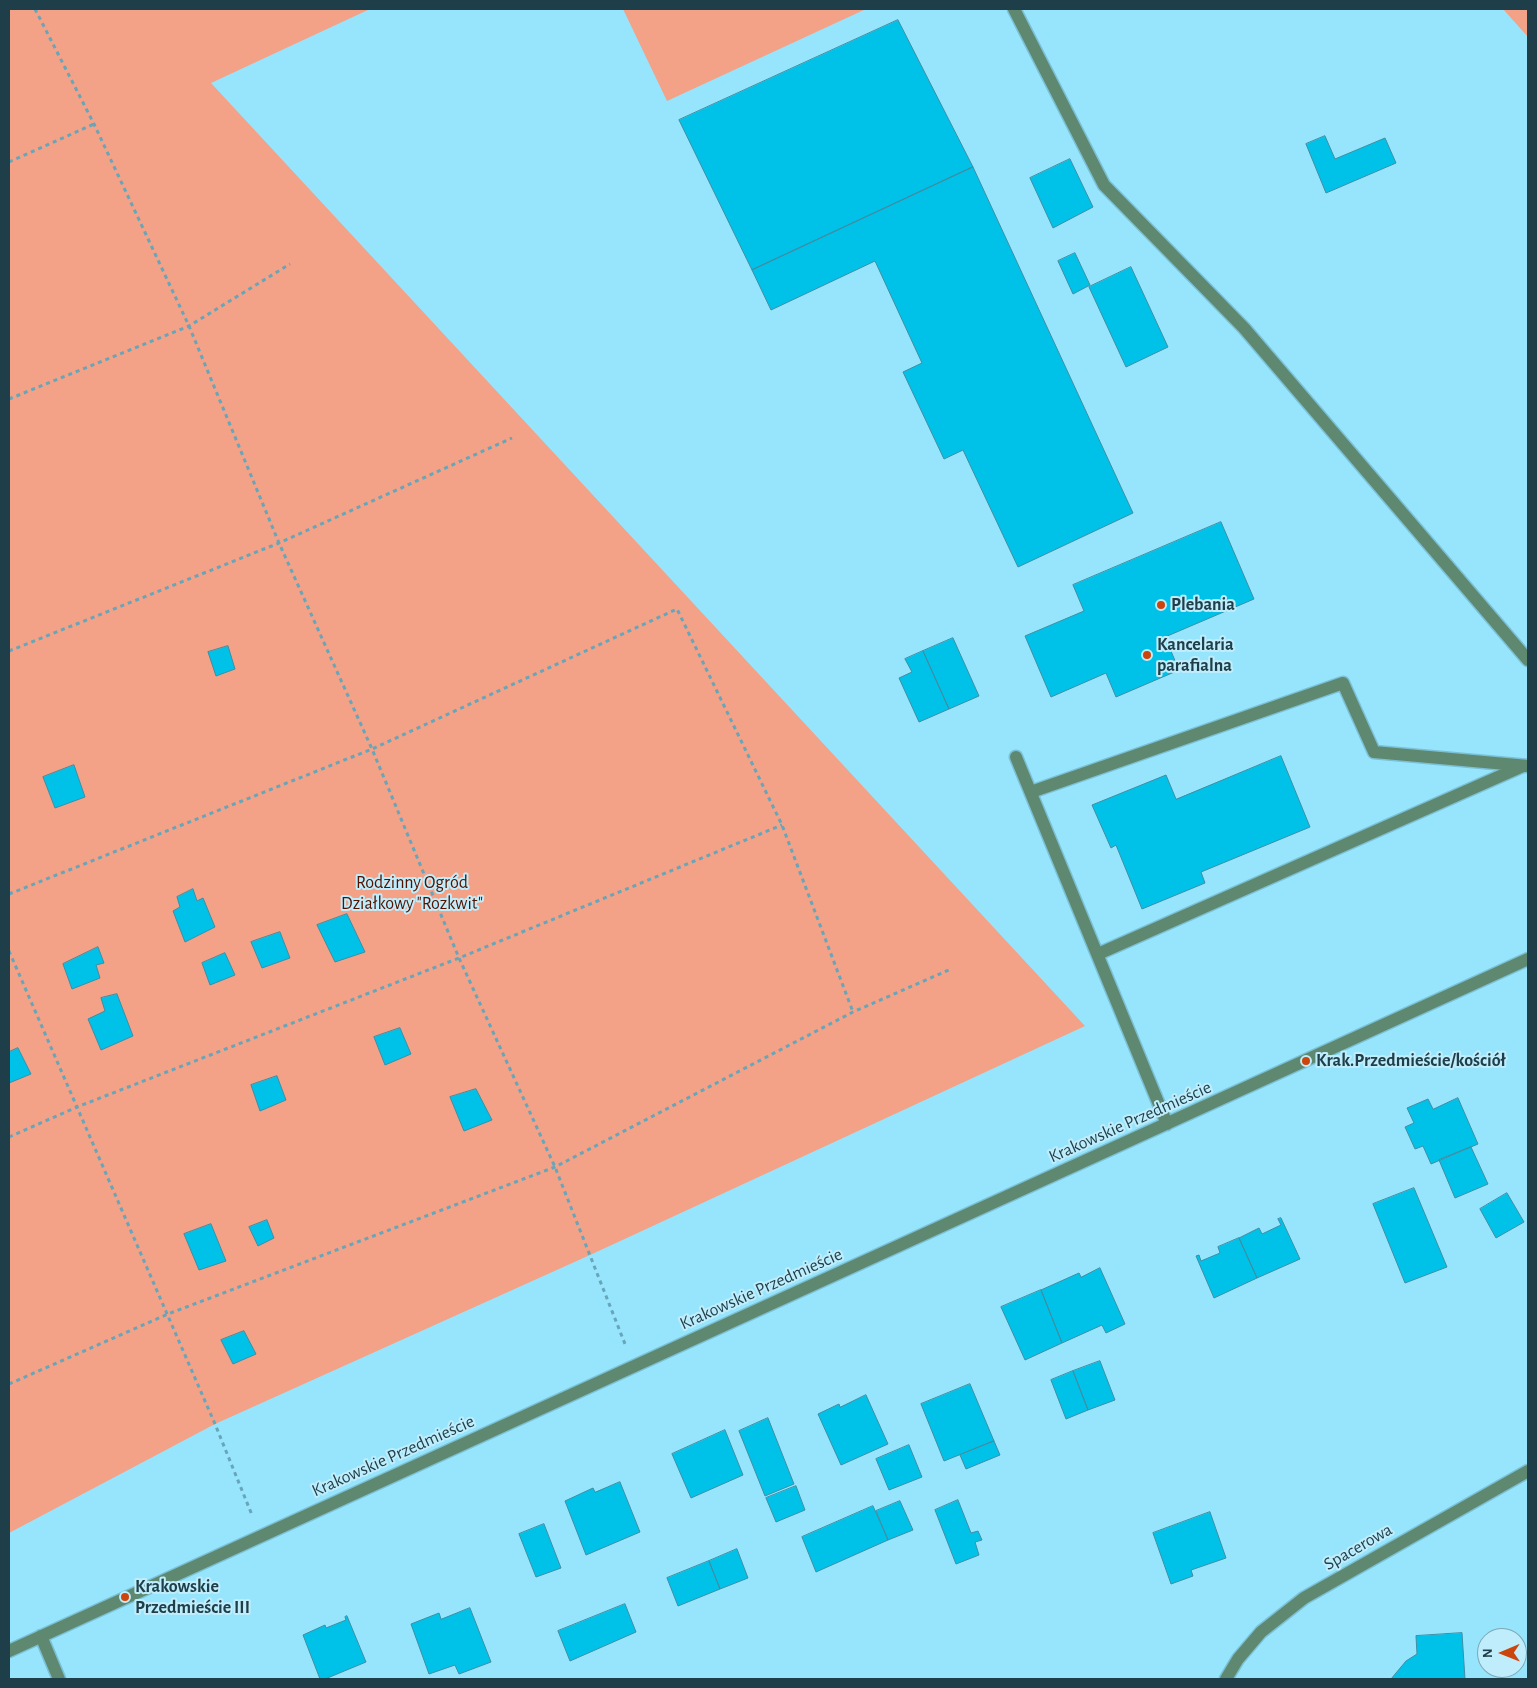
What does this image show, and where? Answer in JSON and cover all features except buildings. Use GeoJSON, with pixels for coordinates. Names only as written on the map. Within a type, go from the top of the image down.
{"type":"FeatureCollection","features":[{"type":"Feature","properties":{"kind":"street"},"geometry":{"type":"LineString","coordinates":[[1014,9],[1104,185],[1244,328],[1528,660]]}},
{"type":"Feature","properties":{"kind":"street"},"geometry":{"type":"LineString","coordinates":[[1031,792],[1343,683],[1374,752],[1527,766]]}},
{"type":"Feature","properties":{"kind":"street"},"geometry":{"type":"LineString","coordinates":[[1016,757],[1167,1124]]}},
{"type":"Feature","properties":{"kind":"street"},"geometry":{"type":"LineString","coordinates":[[1098,954],[1527,766]]}},
{"type":"Feature","properties":{"kind":"street","name":"Krakowskie Przedmieście"},"geometry":{"type":"LineString","coordinates":[[9,1651],[1528,958]]}},
{"type":"Feature","properties":{"kind":"street","name":"Spacerowa"},"geometry":{"type":"LineString","coordinates":[[1226,1679],[1238,1659],[1261,1632],[1304,1598],[1528,1471]]}},
{"type":"Feature","properties":{"kind":"street"},"geometry":{"type":"LineString","coordinates":[[41,1636],[59,1679]]}},
{"type":"Feature","properties":{"kind":"path"},"geometry":{"type":"LineString","coordinates":[[35,9],[94,124],[189,326],[279,543],[372,749],[458,958],[555,1167],[633,1366]]}},
{"type":"Feature","properties":{"kind":"path"},"geometry":{"type":"LineString","coordinates":[[9,162],[94,124]]}},
{"type":"Feature","properties":{"kind":"path"},"geometry":{"type":"LineString","coordinates":[[9,399],[189,326],[290,264]]}},
{"type":"Feature","properties":{"kind":"path"},"geometry":{"type":"LineString","coordinates":[[9,651],[279,543],[512,438]]}},
{"type":"Feature","properties":{"kind":"path"},"geometry":{"type":"LineString","coordinates":[[9,894],[372,749],[677,609],[782,825],[853,1012]]}},
{"type":"Feature","properties":{"kind":"path"},"geometry":{"type":"LineString","coordinates":[[9,1137],[77,1107],[458,958],[782,825]]}},
{"type":"Feature","properties":{"kind":"path"},"geometry":{"type":"LineString","coordinates":[[9,951],[168,1314],[260,1535]]}},
{"type":"Feature","properties":{"kind":"path"},"geometry":{"type":"LineString","coordinates":[[9,1384],[168,1314],[555,1167],[853,1012],[951,969]]}},
{"type":"Feature","properties":{"kind":"green space","name":"Rodzinny Ogród Działkowy \"Rozkwit\""},"geometry":{"type":"Polygon","coordinates":[[[9,9],[370,9],[211,83],[1085,1026],[590,1255],[215,1424],[9,1533],[9,9]]]}},
{"type":"Feature","properties":{"kind":"green space"},"geometry":{"type":"Polygon","coordinates":[[[623,9],[866,9],[667,101],[623,9]]]}},
{"type":"Feature","properties":{"kind":"green space"},"geometry":{"type":"Polygon","coordinates":[[[1503,9],[1528,9],[1528,37],[1503,9]]]}},
{"type":"Feature","properties":{"kind":"place","name":"Plebania"},"geometry":{"type":"Point","coordinates":[1161,605]}},
{"type":"Feature","properties":{"kind":"place","name":"Kancelaria parafialna"},"geometry":{"type":"Point","coordinates":[1147,655]}},
{"type":"Feature","properties":{"kind":"place","name":"Krak.Przedmieście/kościół"},"geometry":{"type":"Point","coordinates":[1306,1061]}},
{"type":"Feature","properties":{"kind":"place","name":"Krakowskie Przedmieście III"},"geometry":{"type":"Point","coordinates":[125,1597]}}]}
